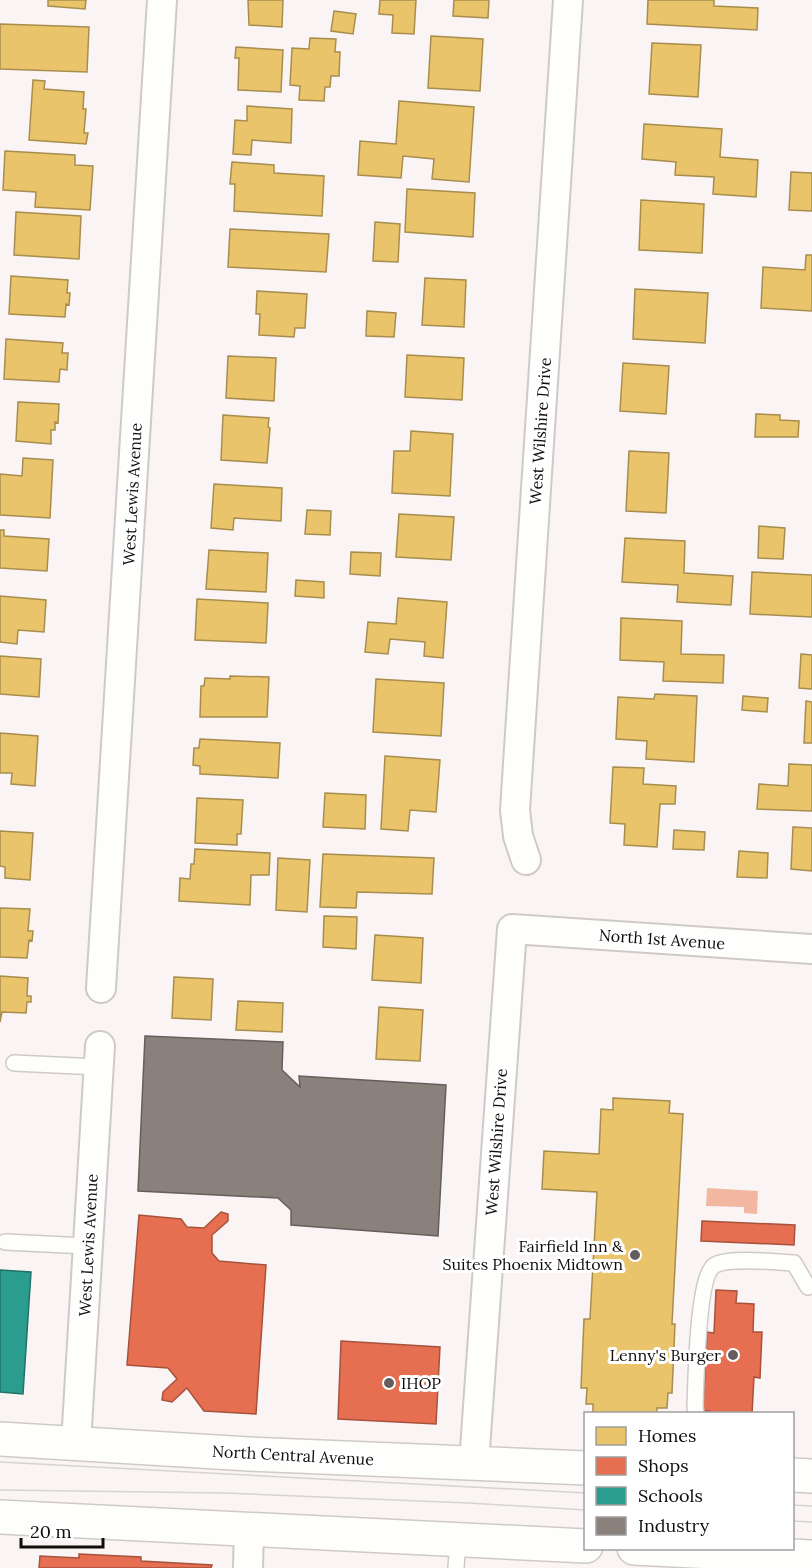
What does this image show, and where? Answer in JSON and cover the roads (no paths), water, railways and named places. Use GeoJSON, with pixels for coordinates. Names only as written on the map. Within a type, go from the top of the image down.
{"type":"FeatureCollection","features":[{"type":"Feature","properties":{"kind":"main road","name":"North Central Avenue"},"geometry":{"type":"LineString","coordinates":[[0,1439],[249,1454],[584,1468]]}},
{"type":"Feature","properties":{"kind":"main road"},"geometry":{"type":"LineString","coordinates":[[794,1475],[812,1476]]}},
{"type":"Feature","properties":{"kind":"main road"},"geometry":{"type":"LineString","coordinates":[[0,1517],[249,1529],[457,1553],[584,1546]]}},
{"type":"Feature","properties":{"kind":"main road"},"geometry":{"type":"LineString","coordinates":[[645,1555],[812,1557]]}},
{"type":"Feature","properties":{"kind":"street","name":"West Lewis Avenue"},"geometry":{"type":"LineString","coordinates":[[101,988],[162,0]]}},
{"type":"Feature","properties":{"kind":"street","name":"West Wilshire Drive"},"geometry":{"type":"LineString","coordinates":[[526,860],[518,836],[515,810],[568,0]]}},
{"type":"Feature","properties":{"kind":"street","name":"West Wilshire Drive"},"geometry":{"type":"LineString","coordinates":[[474,1463],[512,929]]}},
{"type":"Feature","properties":{"kind":"street","name":"North 1st Avenue"},"geometry":{"type":"LineString","coordinates":[[512,929],[812,949]]}},
{"type":"Feature","properties":{"kind":"street","name":"West Lewis Avenue"},"geometry":{"type":"LineString","coordinates":[[76,1443],[99,1057]]}},
{"type":"Feature","properties":{"kind":"street"},"geometry":{"type":"LineString","coordinates":[[248,1568],[249,1529]]}},
{"type":"Feature","properties":{"kind":"lane"},"geometry":{"type":"LineString","coordinates":[[14,1063],[99,1057]]}},
{"type":"Feature","properties":{"kind":"lane"},"geometry":{"type":"LineString","coordinates":[[5,1242],[87,1246]]}},
{"type":"Feature","properties":{"kind":"lane"},"geometry":{"type":"LineString","coordinates":[[696,1412],[698,1341],[703,1289],[707,1274],[715,1266],[736,1262],[794,1263],[808,1287]]}},
{"type":"Feature","properties":{"kind":"tram line"},"geometry":{"type":"LineString","coordinates":[[0,1462],[584,1493]]}},
{"type":"Feature","properties":{"kind":"tram line"},"geometry":{"type":"LineString","coordinates":[[0,1490],[225,1493],[584,1510]]}},
{"type":"Feature","properties":{"kind":"tram line"},"geometry":{"type":"LineString","coordinates":[[794,1505],[812,1506]]}},
{"type":"Feature","properties":{"kind":"tram line"},"geometry":{"type":"LineString","coordinates":[[794,1521],[812,1522]]}},
{"type":"Feature","properties":{"kind":"place","name":"Fairfield Inn & Suites Phoenix Midtown"},"geometry":{"type":"Point","coordinates":[635,1255]}},
{"type":"Feature","properties":{"kind":"place","name":"Lenny's Burger"},"geometry":{"type":"Point","coordinates":[733,1355]}},
{"type":"Feature","properties":{"kind":"place","name":"IHOP"},"geometry":{"type":"Point","coordinates":[389,1383]}}]}
